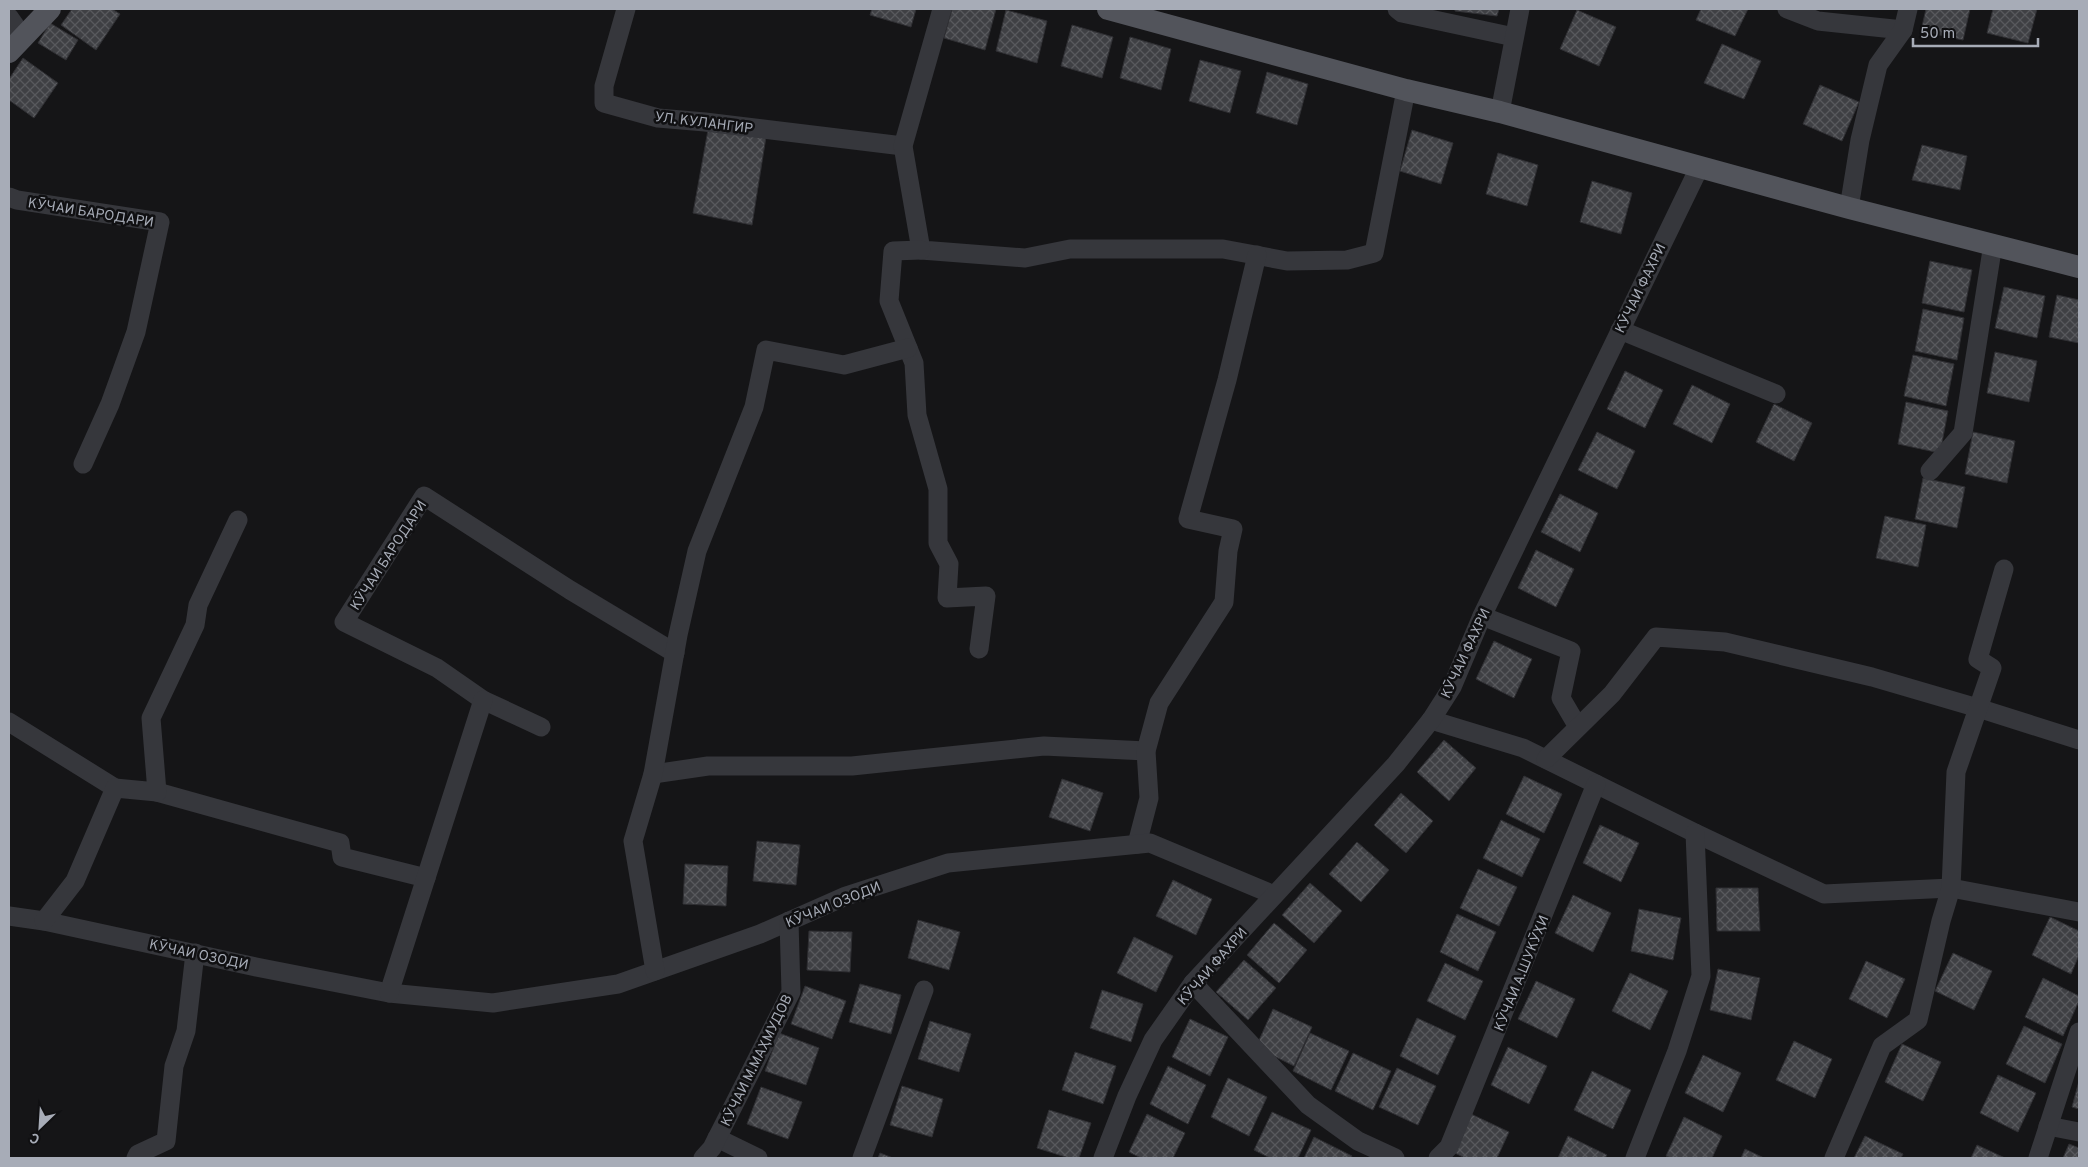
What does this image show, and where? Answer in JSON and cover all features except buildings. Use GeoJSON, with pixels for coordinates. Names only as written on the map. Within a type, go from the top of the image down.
{"type":"FeatureCollection","features":[{"type":"Feature","properties":{"kind":"main road"},"geometry":{"type":"LineString","coordinates":[[16,45],[50,9]]}},
{"type":"Feature","properties":{"kind":"main road"},"geometry":{"type":"LineString","coordinates":[[1108,9],[1406,90],[1500,112],[1849,208],[2079,267]]}},
{"type":"Feature","properties":{"kind":"street","name":"УЛ. КУЛАНГИР"},"geometry":{"type":"LineString","coordinates":[[626,9],[604,86],[604,103],[658,118],[903,146]]}},
{"type":"Feature","properties":{"kind":"street"},"geometry":{"type":"LineString","coordinates":[[921,250],[903,146],[942,9]]}},
{"type":"Feature","properties":{"kind":"street"},"geometry":{"type":"LineString","coordinates":[[1397,9],[1402,13],[1514,38]]}},
{"type":"Feature","properties":{"kind":"street"},"geometry":{"type":"LineString","coordinates":[[1500,112],[1520,9]]}},
{"type":"Feature","properties":{"kind":"street"},"geometry":{"type":"LineString","coordinates":[[1787,9],[1818,21],[1903,30]]}},
{"type":"Feature","properties":{"kind":"street"},"geometry":{"type":"LineString","coordinates":[[1849,208],[1860,140],[1878,65],[1903,30],[1908,9]]}},
{"type":"Feature","properties":{"kind":"street"},"geometry":{"type":"LineString","coordinates":[[9,17],[16,45]]}},
{"type":"Feature","properties":{"kind":"street"},"geometry":{"type":"LineString","coordinates":[[979,649],[986,596],[947,598],[949,564],[938,542],[938,489],[918,415],[914,363],[890,301],[893,251],[921,250],[1025,258],[1070,249],[1223,249],[1287,261],[1347,260],[1374,253],[1406,90]]}},
{"type":"Feature","properties":{"kind":"street","name":"КӮЧАИ ФАХРИ"},"geometry":{"type":"LineString","coordinates":[[1103,1158],[1126,1096],[1153,1040],[1193,983],[1396,764],[1431,720],[1452,687],[1482,616],[1699,168]]}},
{"type":"Feature","properties":{"kind":"street","name":"КӮЧАИ БАРОДАРИ"},"geometry":{"type":"LineString","coordinates":[[9,197],[17,200],[160,222],[136,332],[110,404],[84,464]]}},
{"type":"Feature","properties":{"kind":"street"},"geometry":{"type":"LineString","coordinates":[[1930,471],[1964,433],[1994,244]]}},
{"type":"Feature","properties":{"kind":"street"},"geometry":{"type":"LineString","coordinates":[[1137,844],[1149,798],[1146,751],[1159,703],[1224,602],[1228,551],[1234,529],[1188,519],[1227,380],[1257,255]]}},
{"type":"Feature","properties":{"kind":"street"},"geometry":{"type":"LineString","coordinates":[[1620,330],[1776,394]]}},
{"type":"Feature","properties":{"kind":"street"},"geometry":{"type":"LineString","coordinates":[[655,971],[633,841],[654,774],[674,653],[697,551],[754,407],[766,350],[844,365],[908,348]]}},
{"type":"Feature","properties":{"kind":"street","name":"КӮЧАИ БАРОДАРИ"},"geometry":{"type":"LineString","coordinates":[[541,727],[483,700],[437,668],[344,622],[424,496],[570,590],[674,653]]}},
{"type":"Feature","properties":{"kind":"street"},"geometry":{"type":"LineString","coordinates":[[157,792],[151,718],[195,625],[198,605],[238,520]]}},
{"type":"Feature","properties":{"kind":"street"},"geometry":{"type":"LineString","coordinates":[[1834,1158],[1882,1046],[1918,1020],[1941,921],[1951,888],[1956,772],[1992,668],[1978,659],[2004,569]]}},
{"type":"Feature","properties":{"kind":"street"},"geometry":{"type":"LineString","coordinates":[[1482,616],[1571,651],[1561,698],[1578,727]]}},
{"type":"Feature","properties":{"kind":"street"},"geometry":{"type":"LineString","coordinates":[[1546,759],[1612,694],[1656,637],[1724,642],[1872,677],[2079,740]]}},
{"type":"Feature","properties":{"kind":"street"},"geometry":{"type":"LineString","coordinates":[[390,993],[483,700]]}},
{"type":"Feature","properties":{"kind":"street"},"geometry":{"type":"LineString","coordinates":[[1431,720],[1523,748],[1695,834],[1824,894],[1951,888],[2079,912]]}},
{"type":"Feature","properties":{"kind":"street"},"geometry":{"type":"LineString","coordinates":[[9,722],[115,788],[157,792],[340,843],[342,857],[426,878]]}},
{"type":"Feature","properties":{"kind":"street"},"geometry":{"type":"LineString","coordinates":[[654,774],[708,766],[852,766],[1044,746],[1146,751]]}},
{"type":"Feature","properties":{"kind":"street","name":"КӮЧАИ А.ШУКӮҲИ"},"geometry":{"type":"LineString","coordinates":[[1438,1158],[1449,1147],[1596,784]]}},
{"type":"Feature","properties":{"kind":"street"},"geometry":{"type":"LineString","coordinates":[[44,921],[75,881],[115,788]]}},
{"type":"Feature","properties":{"kind":"street"},"geometry":{"type":"LineString","coordinates":[[1635,1158],[1677,1051],[1701,976],[1695,834]]}},
{"type":"Feature","properties":{"kind":"street","name":"КӮЧАИ ОЗОДИ"},"geometry":{"type":"LineString","coordinates":[[9,916],[44,921],[195,954],[390,993],[493,1003],[618,984],[789,921],[846,896],[948,863],[1150,843],[1274,895]]}},
{"type":"Feature","properties":{"kind":"street","name":"КӮЧАИ М.МАҲМУДОВ"},"geometry":{"type":"LineString","coordinates":[[703,1158],[712,1148],[791,992],[789,921]]}},
{"type":"Feature","properties":{"kind":"street"},"geometry":{"type":"LineString","coordinates":[[136,1158],[138,1154],[166,1141],[174,1066],[186,1031],[195,954]]}},
{"type":"Feature","properties":{"kind":"street"},"geometry":{"type":"LineString","coordinates":[[1193,983],[1308,1105],[1358,1141],[1395,1158]]}},
{"type":"Feature","properties":{"kind":"street"},"geometry":{"type":"LineString","coordinates":[[862,1158],[924,990]]}},
{"type":"Feature","properties":{"kind":"street"},"geometry":{"type":"LineString","coordinates":[[2038,1158],[2079,1032]]}},
{"type":"Feature","properties":{"kind":"street"},"geometry":{"type":"LineString","coordinates":[[2048,1126],[2079,1132]]}},
{"type":"Feature","properties":{"kind":"street","name":"КӮЧАИ М.МАҲМУДОВ"},"geometry":{"type":"LineString","coordinates":[[717,1138],[758,1158]]}}]}
